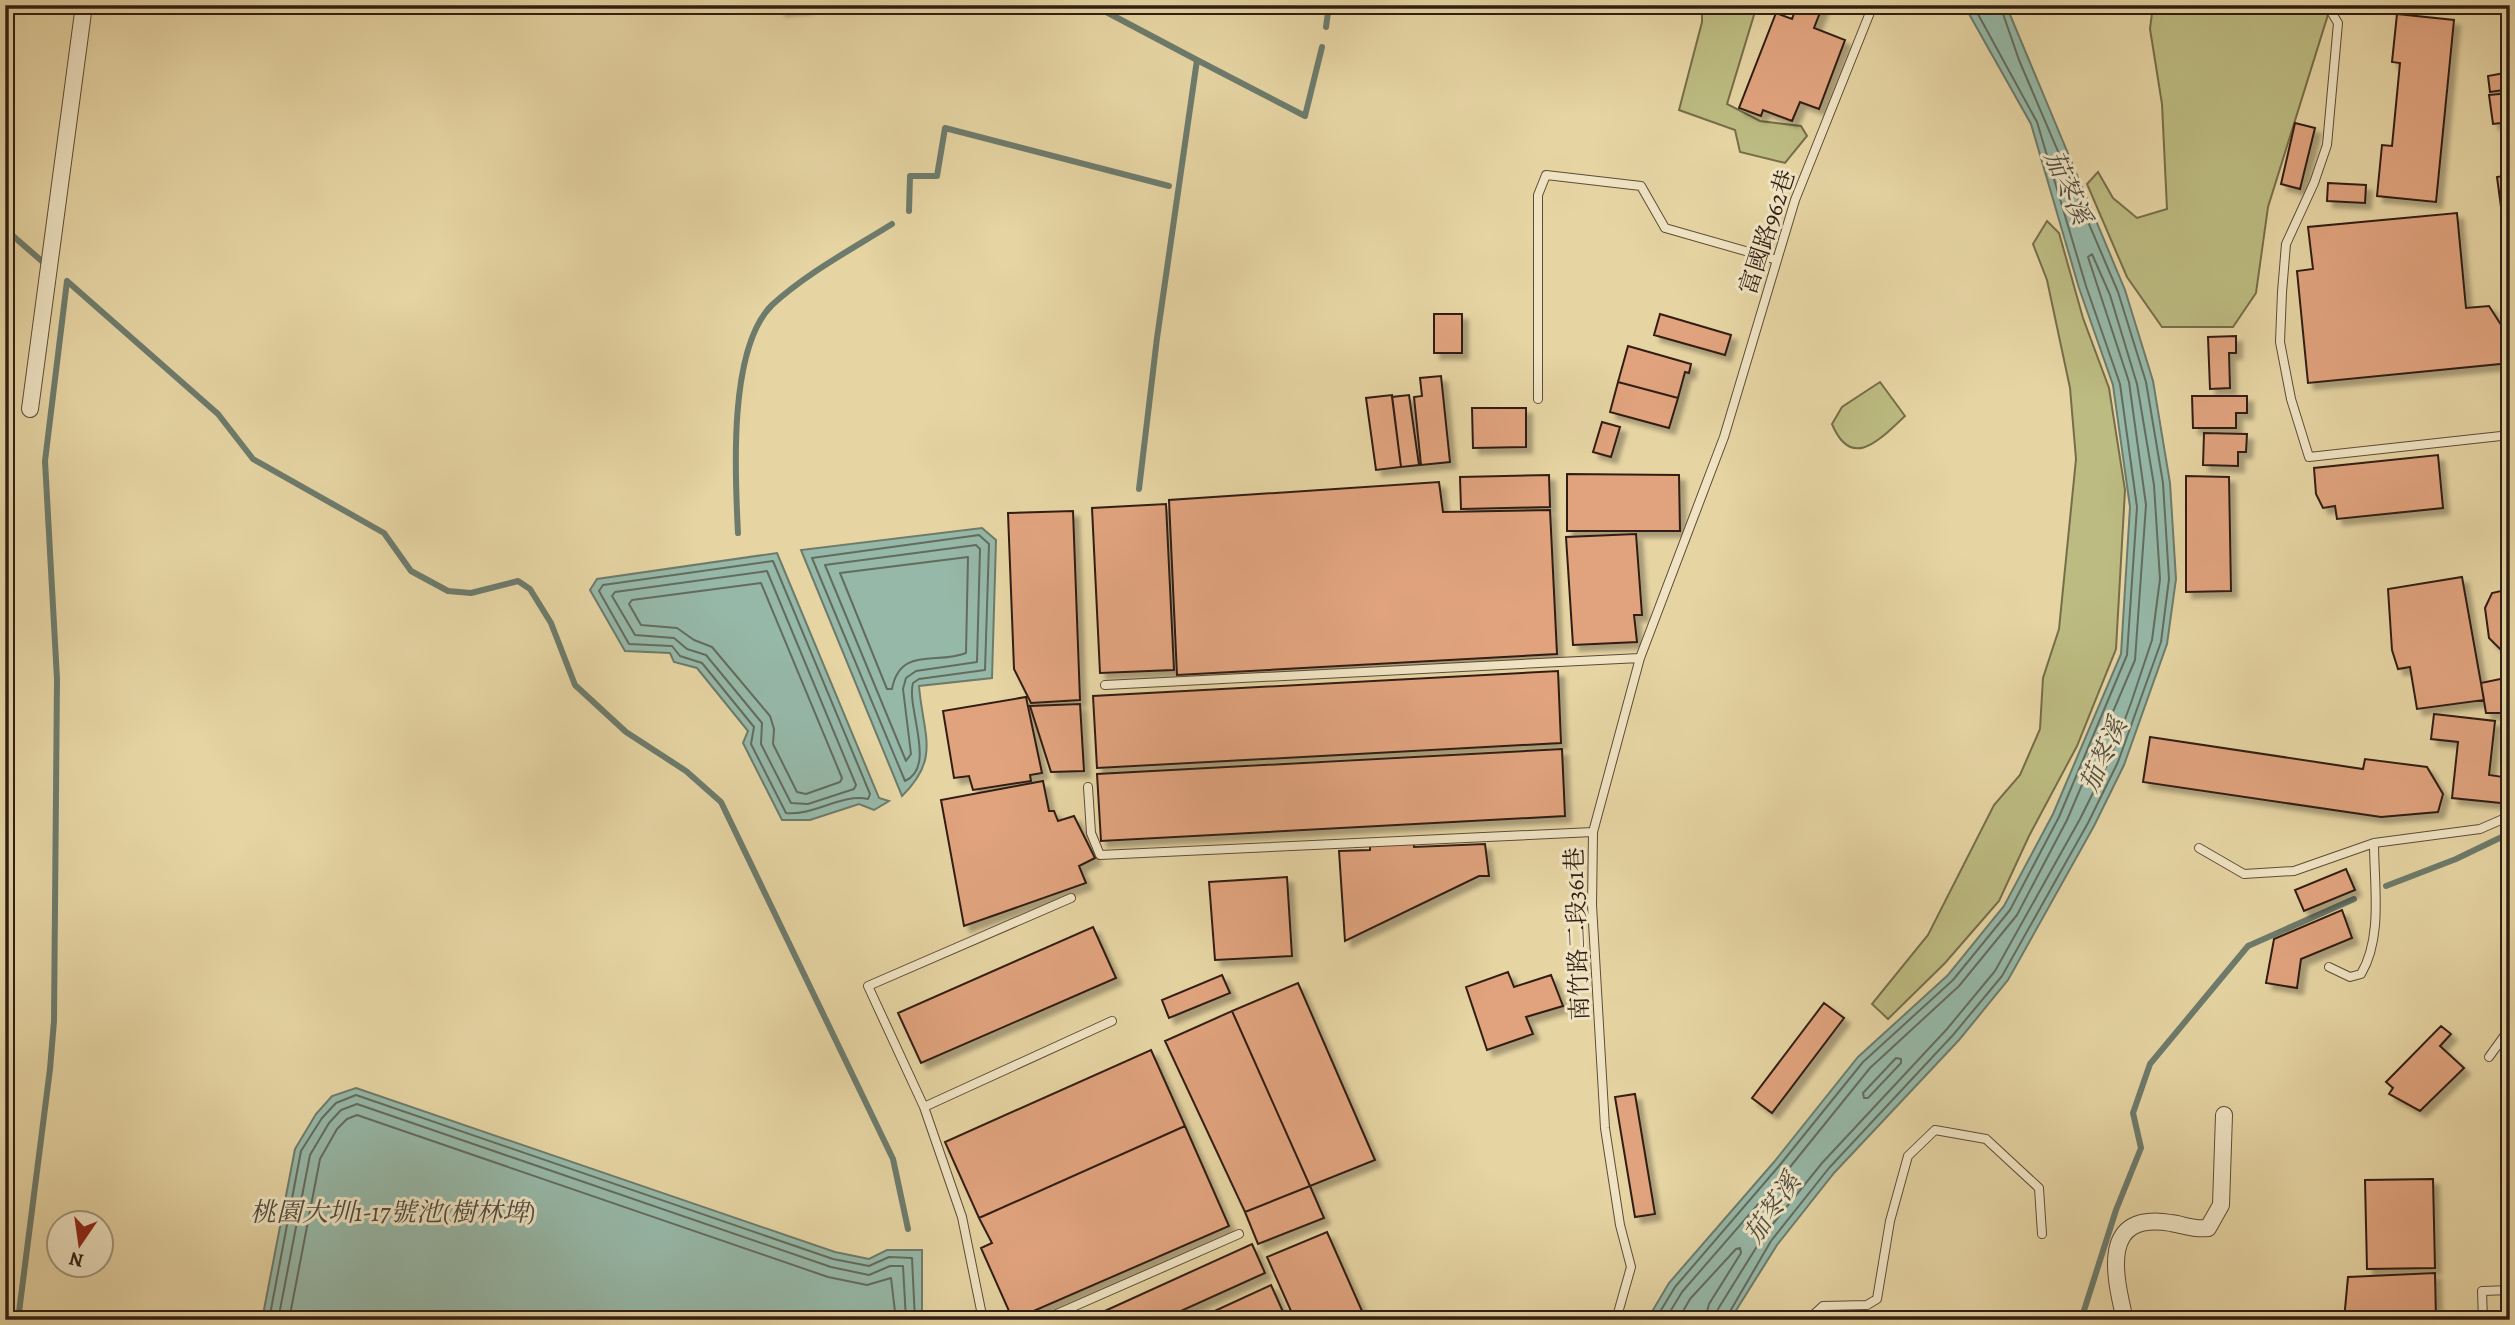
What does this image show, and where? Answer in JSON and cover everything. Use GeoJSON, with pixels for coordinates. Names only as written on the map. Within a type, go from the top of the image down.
{"type":"FeatureCollection","features":[{"type":"Feature","properties":{"kind":"street"},"geometry":{"type":"LineString","coordinates":[[30,409],[84,5]]}},
{"type":"Feature","properties":{"kind":"street"},"geometry":{"type":"LineString","coordinates":[[2124,1320],[2117,1277],[2118,1241],[2134,1224],[2147,1222],[2172,1223],[2195,1230],[2208,1228],[2221,1205],[2224,1115]]}},
{"type":"Feature","properties":{"kind":"lane","name":"富國路962巷"},"geometry":{"type":"LineString","coordinates":[[1710,476],[1795,200],[1873,5]]}},
{"type":"Feature","properties":{"kind":"lane"},"geometry":{"type":"LineString","coordinates":[[2327,5],[2337,23],[2327,145],[2314,183],[2286,244],[2280,342],[2291,399],[2309,457],[2510,435]]}},
{"type":"Feature","properties":{"kind":"lane"},"geometry":{"type":"LineString","coordinates":[[1538,399],[1538,195],[1546,175],[1641,187],[1665,228],[1777,260]]}},
{"type":"Feature","properties":{"kind":"lane","name":"南竹路二段361巷"},"geometry":{"type":"LineString","coordinates":[[1616,1320],[1631,1267],[1620,1225],[1605,1128],[1592,905],[1593,832],[1640,658],[1710,476]]}},
{"type":"Feature","properties":{"kind":"lane"},"geometry":{"type":"LineString","coordinates":[[1105,685],[1640,658]]}},
{"type":"Feature","properties":{"kind":"lane"},"geometry":{"type":"LineString","coordinates":[[1088,787],[1091,834],[1100,855],[1593,832]]}},
{"type":"Feature","properties":{"kind":"lane"},"geometry":{"type":"LineString","coordinates":[[2199,848],[2244,874],[2294,871],[2374,843],[2480,829],[2510,816]]}},
{"type":"Feature","properties":{"kind":"lane"},"geometry":{"type":"LineString","coordinates":[[2329,967],[2350,977],[2361,974],[2371,957],[2375,911],[2374,843]]}},
{"type":"Feature","properties":{"kind":"lane"},"geometry":{"type":"LineString","coordinates":[[983,1320],[962,1217],[924,1107],[868,986],[1071,898]]}},
{"type":"Feature","properties":{"kind":"lane"},"geometry":{"type":"LineString","coordinates":[[924,1107],[1112,1021]]}},
{"type":"Feature","properties":{"kind":"lane"},"geometry":{"type":"LineString","coordinates":[[2489,1057],[2510,1028]]}},
{"type":"Feature","properties":{"kind":"lane"},"geometry":{"type":"LineString","coordinates":[[1808,1320],[1823,1307],[1867,1305],[1877,1299],[1890,1221],[1908,1156],[1935,1130],[1986,1139],[2039,1188],[2042,1234]]}},
{"type":"Feature","properties":{"kind":"lane"},"geometry":{"type":"LineString","coordinates":[[1043,1320],[1239,1234]]}},
{"type":"Feature","properties":{"kind":"lane"},"geometry":{"type":"LineString","coordinates":[[2483,1320],[2482,1291],[2510,1290]]}},
{"type":"Feature","properties":{"kind":"shaded area"},"geometry":{"type":"Polygon","coordinates":[[[1702,5],[1757,5],[1727,104],[1760,121],[1801,126],[1807,136],[1785,163],[1740,152],[1735,130],[1679,110],[1702,22],[1702,5]]]}},
{"type":"Feature","properties":{"kind":"shaded area"},"geometry":{"type":"Polygon","coordinates":[[[2153,5],[2331,5],[2268,207],[2256,293],[2233,327],[2162,327],[2127,277],[2087,184],[2098,172],[2113,198],[2137,218],[2167,209],[2162,104],[2150,29],[2153,5]]]}},
{"type":"Feature","properties":{"kind":"shaded area"},"geometry":{"type":"Polygon","coordinates":[[[2047,221],[2059,233],[2083,318],[2109,388],[2125,490],[2116,649],[2077,746],[2029,836],[1999,901],[1945,963],[1888,1019],[1872,1004],[1928,935],[1994,805],[2020,775],[2040,729],[2043,678],[2059,629],[2076,459],[2070,388],[2047,280],[2033,244],[2047,221]]]}},
{"type":"Feature","properties":{"kind":"shaded area"},"geometry":{"type":"Polygon","coordinates":[[[1880,382],[1905,416],[1877,441],[1858,448],[1848,446],[1832,424],[1842,407],[1880,382]]]}},
{"type":"Feature","properties":{"kind":"water","name":"茄苳溪"},"geometry":{"type":"Polygon","coordinates":[[[1964,5],[2006,5],[2125,290],[2153,381],[2170,483],[2176,579],[2167,644],[2124,765],[2094,826],[2008,980],[1959,1040],[1834,1173],[1777,1245],[1730,1320],[1647,1320],[1669,1283],[1774,1162],[1858,1057],[1948,975],[2004,906],[2053,814],[2121,654],[2130,507],[2113,385],[2079,288],[2031,124],[1964,5]]]}},
{"type":"Feature","properties":{"kind":"water"},"geometry":{"type":"Polygon","coordinates":[[[982,528],[996,540],[992,678],[919,686],[926,732],[926,757],[922,770],[902,796],[801,550],[982,528]]]}},
{"type":"Feature","properties":{"kind":"water"},"geometry":{"type":"Polygon","coordinates":[[[777,553],[879,798],[889,801],[874,810],[859,804],[810,820],[782,820],[743,743],[748,731],[697,668],[674,662],[670,653],[625,651],[590,590],[597,579],[777,553]]]}},
{"type":"Feature","properties":{"kind":"water","name":"桃園大圳1-17號池(樹林埤)"},"geometry":{"type":"Polygon","coordinates":[[[356,1088],[835,1252],[869,1259],[887,1250],[922,1250],[922,1320],[262,1320],[295,1149],[316,1114],[332,1096],[356,1088]]]}},
{"type":"Feature","properties":{"kind":"building"},"geometry":{"type":"Polygon","coordinates":[[[779,5],[807,5],[807,7],[779,10],[779,5]]]}},
{"type":"Feature","properties":{"kind":"building"},"geometry":{"type":"Polygon","coordinates":[[[1797,5],[1823,5],[1814,28],[1845,40],[1819,109],[1800,102],[1792,121],[1763,110],[1761,116],[1739,108],[1776,13],[1792,19],[1797,5]]]}},
{"type":"Feature","properties":{"kind":"building"},"geometry":{"type":"Polygon","coordinates":[[[2397,14],[2454,20],[2436,202],[2377,196],[2382,145],[2392,146],[2400,63],[2392,62],[2397,14]]]}},
{"type":"Feature","properties":{"kind":"building"},"geometry":{"type":"Polygon","coordinates":[[[2510,72],[2510,89],[2490,92],[2488,76],[2510,72]]]}},
{"type":"Feature","properties":{"kind":"building"},"geometry":{"type":"Polygon","coordinates":[[[2510,93],[2510,122],[2493,124],[2489,95],[2510,93]]]}},
{"type":"Feature","properties":{"kind":"building"},"geometry":{"type":"Polygon","coordinates":[[[2295,123],[2315,128],[2300,189],[2281,184],[2295,123]]]}},
{"type":"Feature","properties":{"kind":"building"},"geometry":{"type":"Polygon","coordinates":[[[2510,175],[2510,206],[2501,207],[2497,177],[2510,175]]]}},
{"type":"Feature","properties":{"kind":"building"},"geometry":{"type":"Polygon","coordinates":[[[2328,183],[2366,185],[2365,203],[2327,201],[2328,183]]]}},
{"type":"Feature","properties":{"kind":"building"},"geometry":{"type":"Polygon","coordinates":[[[2457,213],[2466,308],[2489,306],[2510,339],[2510,363],[2308,383],[2297,271],[2313,269],[2308,227],[2457,213]]]}},
{"type":"Feature","properties":{"kind":"building"},"geometry":{"type":"Polygon","coordinates":[[[1434,314],[1462,314],[1462,353],[1434,353],[1434,314]]]}},
{"type":"Feature","properties":{"kind":"building"},"geometry":{"type":"Polygon","coordinates":[[[1660,314],[1731,335],[1725,355],[1654,335],[1660,314]]]}},
{"type":"Feature","properties":{"kind":"building"},"geometry":{"type":"Polygon","coordinates":[[[2236,336],[2236,353],[2229,353],[2230,388],[2210,389],[2208,337],[2236,336]]]}},
{"type":"Feature","properties":{"kind":"building"},"geometry":{"type":"Polygon","coordinates":[[[1628,346],[1691,364],[1689,373],[1685,372],[1678,398],[1618,382],[1628,346]]]}},
{"type":"Feature","properties":{"kind":"building"},"geometry":{"type":"Polygon","coordinates":[[[1441,376],[1450,462],[1421,465],[1414,397],[1422,396],[1420,378],[1441,376]]]}},
{"type":"Feature","properties":{"kind":"building"},"geometry":{"type":"Polygon","coordinates":[[[1618,382],[1678,398],[1669,428],[1610,412],[1618,382]]]}},
{"type":"Feature","properties":{"kind":"building"},"geometry":{"type":"Polygon","coordinates":[[[1392,395],[1401,467],[1376,470],[1366,398],[1392,395]]]}},
{"type":"Feature","properties":{"kind":"building"},"geometry":{"type":"Polygon","coordinates":[[[1409,395],[1419,465],[1401,467],[1392,397],[1409,395]]]}},
{"type":"Feature","properties":{"kind":"building"},"geometry":{"type":"Polygon","coordinates":[[[2192,396],[2247,396],[2247,413],[2236,413],[2236,428],[2193,428],[2192,396]]]}},
{"type":"Feature","properties":{"kind":"building"},"geometry":{"type":"Polygon","coordinates":[[[1472,408],[1526,408],[1526,447],[1473,448],[1472,408]]]}},
{"type":"Feature","properties":{"kind":"building"},"geometry":{"type":"Polygon","coordinates":[[[1602,422],[1620,427],[1611,457],[1593,452],[1602,422]]]}},
{"type":"Feature","properties":{"kind":"building"},"geometry":{"type":"Polygon","coordinates":[[[2204,433],[2247,434],[2246,452],[2238,452],[2238,466],[2203,465],[2204,433]]]}},
{"type":"Feature","properties":{"kind":"building"},"geometry":{"type":"Polygon","coordinates":[[[2438,455],[2443,508],[2337,519],[2335,506],[2323,508],[2316,494],[2314,468],[2438,455]]]}},
{"type":"Feature","properties":{"kind":"building"},"geometry":{"type":"Polygon","coordinates":[[[1567,474],[1679,475],[1680,531],[1567,531],[1567,474]]]}},
{"type":"Feature","properties":{"kind":"building"},"geometry":{"type":"Polygon","coordinates":[[[1549,475],[1550,507],[1461,509],[1460,477],[1549,475]]]}},
{"type":"Feature","properties":{"kind":"building"},"geometry":{"type":"Polygon","coordinates":[[[2186,476],[2229,477],[2231,591],[2186,592],[2186,476]]]}},
{"type":"Feature","properties":{"kind":"building"},"geometry":{"type":"Polygon","coordinates":[[[1439,482],[1443,512],[1550,510],[1557,654],[1177,675],[1169,500],[1439,482]]]}},
{"type":"Feature","properties":{"kind":"building"},"geometry":{"type":"Polygon","coordinates":[[[1166,504],[1174,670],[1100,673],[1092,508],[1166,504]]]}},
{"type":"Feature","properties":{"kind":"building"},"geometry":{"type":"Polygon","coordinates":[[[1073,511],[1080,700],[1031,703],[1014,669],[1008,513],[1073,511]]]}},
{"type":"Feature","properties":{"kind":"building"},"geometry":{"type":"Polygon","coordinates":[[[1636,534],[1642,615],[1634,615],[1637,642],[1573,645],[1566,537],[1636,534]]]}},
{"type":"Feature","properties":{"kind":"building"},"geometry":{"type":"Polygon","coordinates":[[[2462,577],[2484,700],[2417,709],[2410,667],[2398,669],[2392,650],[2388,589],[2462,577]]]}},
{"type":"Feature","properties":{"kind":"building"},"geometry":{"type":"Polygon","coordinates":[[[2510,589],[2510,649],[2502,651],[2489,638],[2485,608],[2492,593],[2510,589]]]}},
{"type":"Feature","properties":{"kind":"building"},"geometry":{"type":"Polygon","coordinates":[[[1558,671],[1561,743],[1097,768],[1093,696],[1558,671]]]}},
{"type":"Feature","properties":{"kind":"building"},"geometry":{"type":"Polygon","coordinates":[[[2510,677],[2510,713],[2486,713],[2481,683],[2510,677]]]}},
{"type":"Feature","properties":{"kind":"building"},"geometry":{"type":"Polygon","coordinates":[[[1026,697],[1042,773],[1030,775],[1031,781],[973,790],[969,776],[954,778],[943,711],[1026,697]]]}},
{"type":"Feature","properties":{"kind":"building"},"geometry":{"type":"Polygon","coordinates":[[[1080,704],[1084,771],[1051,772],[1030,706],[1080,704]]]}},
{"type":"Feature","properties":{"kind":"building"},"geometry":{"type":"Polygon","coordinates":[[[2434,714],[2495,721],[2489,775],[2510,778],[2510,800],[2501,803],[2452,798],[2458,742],[2431,739],[2434,714]]]}},
{"type":"Feature","properties":{"kind":"building"},"geometry":{"type":"Polygon","coordinates":[[[2150,737],[2363,769],[2365,759],[2427,767],[2443,794],[2438,812],[2381,817],[2143,782],[2150,737]]]}},
{"type":"Feature","properties":{"kind":"building"},"geometry":{"type":"Polygon","coordinates":[[[1562,749],[1565,816],[1101,841],[1097,774],[1562,749]]]}},
{"type":"Feature","properties":{"kind":"building"},"geometry":{"type":"Polygon","coordinates":[[[1043,781],[1049,811],[1054,811],[1058,821],[1074,816],[1095,858],[1079,866],[1086,883],[964,926],[941,800],[1043,781]]]}},
{"type":"Feature","properties":{"kind":"building"},"geometry":{"type":"Polygon","coordinates":[[[1414,842],[1414,847],[1485,844],[1489,876],[1479,876],[1345,941],[1339,851],[1370,850],[1370,844],[1414,842]]]}},
{"type":"Feature","properties":{"kind":"building"},"geometry":{"type":"Polygon","coordinates":[[[2346,869],[2355,890],[2304,911],[2295,890],[2346,869]]]}},
{"type":"Feature","properties":{"kind":"building"},"geometry":{"type":"Polygon","coordinates":[[[1287,877],[1292,956],[1215,960],[1209,882],[1287,877]]]}},
{"type":"Feature","properties":{"kind":"building"},"geometry":{"type":"Polygon","coordinates":[[[2342,910],[2352,938],[2301,959],[2297,988],[2266,983],[2274,939],[2342,910]]]}},
{"type":"Feature","properties":{"kind":"building"},"geometry":{"type":"Polygon","coordinates":[[[1093,927],[1116,978],[921,1063],[898,1013],[1093,927]]]}},
{"type":"Feature","properties":{"kind":"building"},"geometry":{"type":"Polygon","coordinates":[[[1508,972],[1514,987],[1551,975],[1563,1006],[1526,1017],[1533,1034],[1487,1050],[1466,987],[1508,972]]]}},
{"type":"Feature","properties":{"kind":"building"},"geometry":{"type":"Polygon","coordinates":[[[1222,975],[1230,993],[1169,1018],[1162,1000],[1222,975]]]}},
{"type":"Feature","properties":{"kind":"building"},"geometry":{"type":"Polygon","coordinates":[[[1298,983],[1375,1160],[1310,1186],[1232,1011],[1298,983]]]}},
{"type":"Feature","properties":{"kind":"building"},"geometry":{"type":"Polygon","coordinates":[[[1824,1003],[1844,1018],[1772,1113],[1752,1098],[1824,1003]]]}},
{"type":"Feature","properties":{"kind":"building"},"geometry":{"type":"Polygon","coordinates":[[[1232,1011],[1310,1186],[1245,1212],[1165,1041],[1232,1011]]]}},
{"type":"Feature","properties":{"kind":"building"},"geometry":{"type":"Polygon","coordinates":[[[2441,1026],[2451,1034],[2440,1046],[2464,1068],[2420,1111],[2389,1094],[2393,1088],[2386,1082],[2441,1026]]]}},
{"type":"Feature","properties":{"kind":"building"},"geometry":{"type":"Polygon","coordinates":[[[1151,1050],[1185,1126],[979,1218],[945,1142],[1151,1050]]]}},
{"type":"Feature","properties":{"kind":"building"},"geometry":{"type":"Polygon","coordinates":[[[1635,1094],[1655,1214],[1635,1217],[1615,1097],[1635,1094]]]}},
{"type":"Feature","properties":{"kind":"building"},"geometry":{"type":"Polygon","coordinates":[[[1185,1126],[1229,1226],[1013,1320],[981,1248],[992,1243],[979,1218],[1185,1126]]]}},
{"type":"Feature","properties":{"kind":"building"},"geometry":{"type":"Polygon","coordinates":[[[2433,1179],[2435,1268],[2367,1269],[2365,1180],[2433,1179]]]}},
{"type":"Feature","properties":{"kind":"building"},"geometry":{"type":"Polygon","coordinates":[[[1310,1186],[1324,1218],[1258,1244],[1245,1212],[1310,1186]]]}},
{"type":"Feature","properties":{"kind":"building"},"geometry":{"type":"Polygon","coordinates":[[[1327,1232],[1366,1320],[1295,1320],[1267,1257],[1327,1232]]]}},
{"type":"Feature","properties":{"kind":"building"},"geometry":{"type":"Polygon","coordinates":[[[1252,1244],[1265,1273],[1161,1320],[1085,1320],[1252,1244]]]}},
{"type":"Feature","properties":{"kind":"building"},"geometry":{"type":"Polygon","coordinates":[[[2435,1273],[2436,1320],[2344,1320],[2348,1277],[2435,1273]]]}},
{"type":"Feature","properties":{"kind":"building"},"geometry":{"type":"Polygon","coordinates":[[[1271,1285],[1284,1314],[1271,1320],[1195,1320],[1271,1285]]]}},
{"type":"Feature","properties":{"kind":"waterway"},"geometry":{"type":"LineString","coordinates":[[1093,5],[1197,60],[1157,338],[1139,489]]}},
{"type":"Feature","properties":{"kind":"waterway"},"geometry":{"type":"LineString","coordinates":[[1326,27],[1329,5]]}},
{"type":"Feature","properties":{"kind":"waterway"},"geometry":{"type":"LineString","coordinates":[[1197,60],[1305,116],[1322,47]]}},
{"type":"Feature","properties":{"kind":"waterway"},"geometry":{"type":"LineString","coordinates":[[909,211],[910,176],[937,176],[945,128],[1169,186]]}},
{"type":"Feature","properties":{"kind":"waterway"},"geometry":{"type":"LineString","coordinates":[[738,533],[737,414],[748,351],[758,325],[772,305],[800,282],[892,224]]}},
{"type":"Feature","properties":{"kind":"waterway"},"geometry":{"type":"LineString","coordinates":[[5,229],[44,263]]}},
{"type":"Feature","properties":{"kind":"waterway"},"geometry":{"type":"LineString","coordinates":[[67,281],[218,414],[253,459],[384,533],[411,571],[448,591],[471,593],[518,581],[530,589],[551,623],[575,685],[626,732],[686,771],[721,802],[893,1159],[908,1229]]}},
{"type":"Feature","properties":{"kind":"waterway"},"geometry":{"type":"LineString","coordinates":[[18,1320],[54,1021],[57,679],[45,461],[67,281]]}},
{"type":"Feature","properties":{"kind":"waterway"},"geometry":{"type":"LineString","coordinates":[[2386,886],[2456,859],[2510,833]]}},
{"type":"Feature","properties":{"kind":"waterway"},"geometry":{"type":"LineString","coordinates":[[2081,1320],[2116,1210],[2141,1148],[2133,1113],[2150,1064],[2248,946],[2354,899]]}}]}
